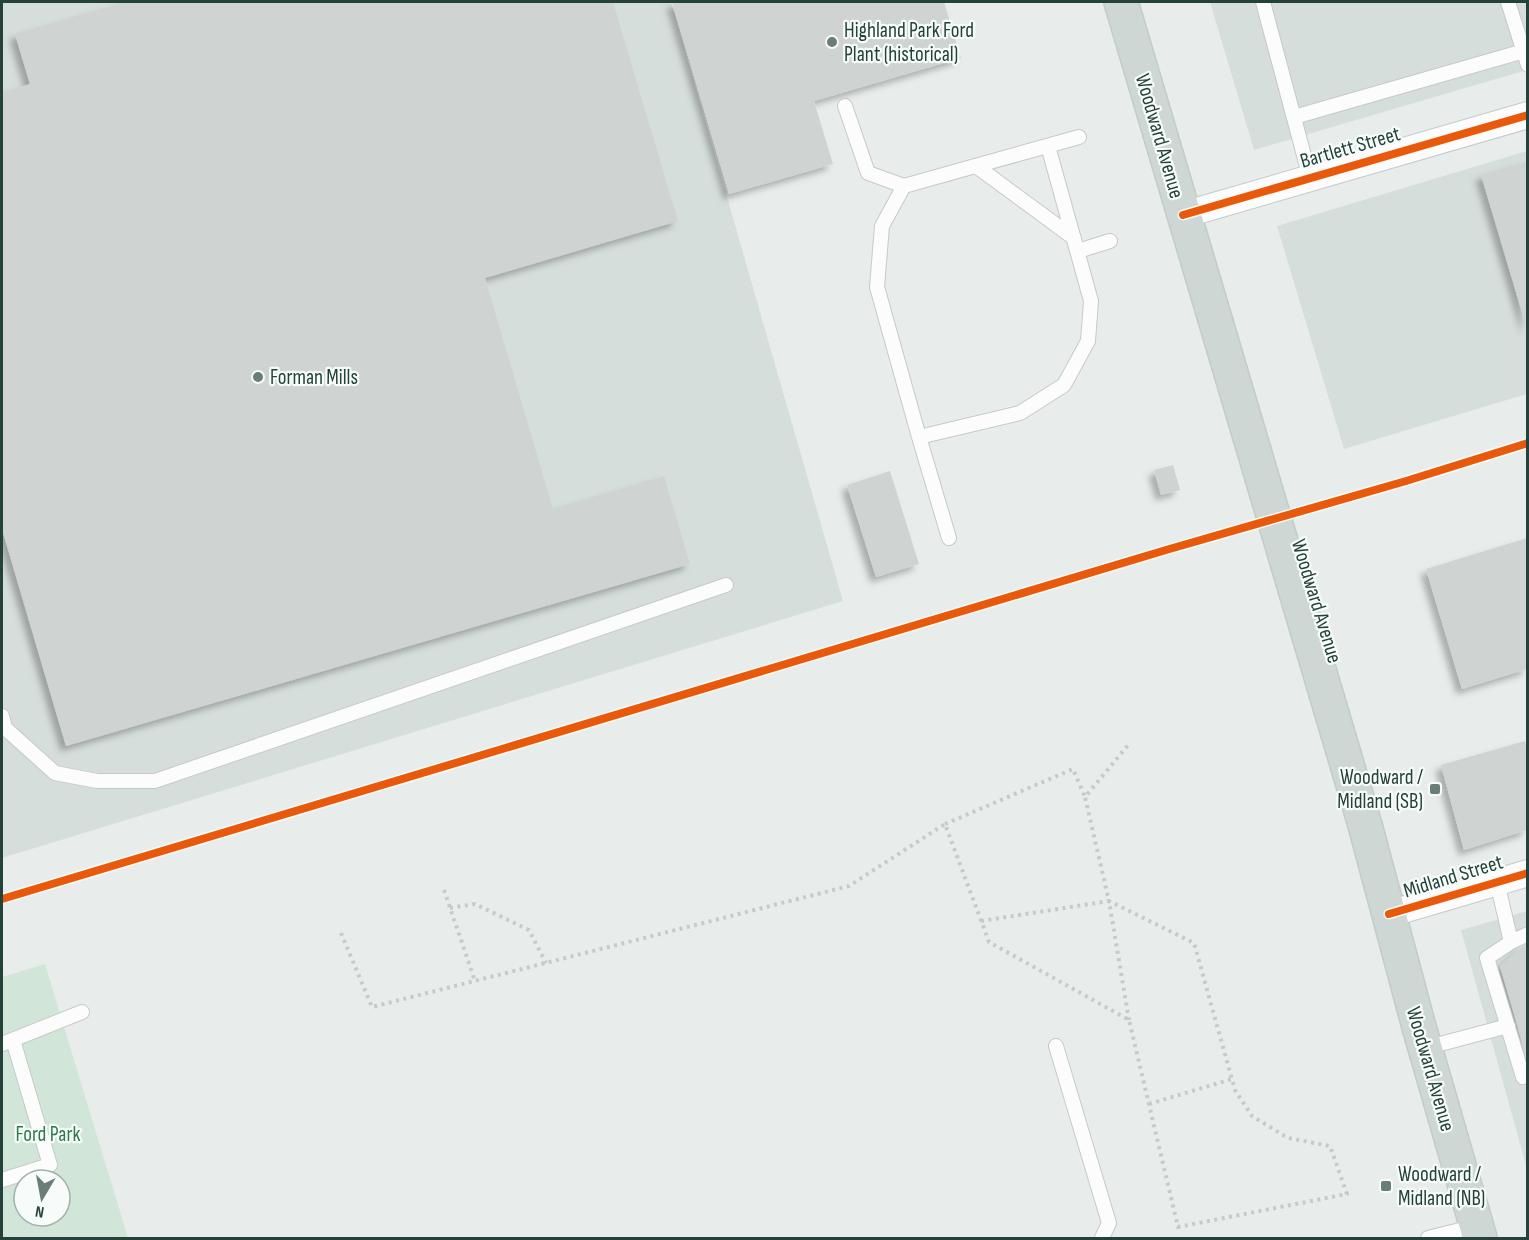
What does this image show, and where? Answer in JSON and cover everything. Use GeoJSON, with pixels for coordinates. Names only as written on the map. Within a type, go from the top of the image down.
{"type":"FeatureCollection","features":[{"type":"Feature","properties":{"kind":"main road","name":"Woodward Avenue"},"geometry":{"type":"LineString","coordinates":[[1121,2],[1365,825],[1425,1048],[1478,1232]]}},
{"type":"Feature","properties":{"kind":"street","name":"Bartlett Street"},"geometry":{"type":"LineString","coordinates":[[1183,215],[1527,115]]}},
{"type":"Feature","properties":{"kind":"street","name":"Midland Street"},"geometry":{"type":"LineString","coordinates":[[1389,914],[1527,873]]}},
{"type":"Feature","properties":{"kind":"lane"},"geometry":{"type":"LineString","coordinates":[[1263,2],[1310,177]]}},
{"type":"Feature","properties":{"kind":"lane"},"geometry":{"type":"LineString","coordinates":[[1294,117],[1526,58],[1508,2]]}},
{"type":"Feature","properties":{"kind":"lane"},"geometry":{"type":"LineString","coordinates":[[845,106],[868,173],[904,186],[1079,137]]}},
{"type":"Feature","properties":{"kind":"lane"},"geometry":{"type":"LineString","coordinates":[[919,437],[1020,413],[1064,385],[1088,341],[1091,302],[1048,146]]}},
{"type":"Feature","properties":{"kind":"lane"},"geometry":{"type":"LineString","coordinates":[[976,166],[1076,244],[1110,241]]}},
{"type":"Feature","properties":{"kind":"lane"},"geometry":{"type":"LineString","coordinates":[[904,186],[882,226],[877,287],[949,538]]}},
{"type":"Feature","properties":{"kind":"lane"},"geometry":{"type":"LineString","coordinates":[[2,716],[5,728],[55,773],[97,781],[155,781],[726,585]]}},
{"type":"Feature","properties":{"kind":"lane"},"geometry":{"type":"LineString","coordinates":[[1497,882],[1511,942]]}},
{"type":"Feature","properties":{"kind":"lane"},"geometry":{"type":"LineString","coordinates":[[1527,934],[1487,958],[1506,1003],[1508,1026],[1517,1042],[1523,1077],[1527,1075]]}},
{"type":"Feature","properties":{"kind":"lane"},"geometry":{"type":"LineString","coordinates":[[2,1180],[50,1165],[7,1042],[82,1012]]}},
{"type":"Feature","properties":{"kind":"lane"},"geometry":{"type":"LineString","coordinates":[[1425,1048],[1508,1026]]}},
{"type":"Feature","properties":{"kind":"lane"},"geometry":{"type":"LineString","coordinates":[[1056,1046],[1109,1223],[1102,1239]]}},
{"type":"Feature","properties":{"kind":"lane"},"geometry":{"type":"LineString","coordinates":[[1428,1239],[1478,1232]]}},
{"type":"Feature","properties":{"kind":"path"},"geometry":{"type":"LineString","coordinates":[[1085,797],[1129,744]]}},
{"type":"Feature","properties":{"kind":"path"},"geometry":{"type":"LineString","coordinates":[[341,933],[372,1006],[849,886],[945,824],[1073,769],[1085,797],[1108,901],[1129,1020],[1178,1227],[1347,1194],[1330,1146],[1288,1138],[1252,1116],[1235,1090],[1194,943],[1108,901],[981,921]]}},
{"type":"Feature","properties":{"kind":"path"},"geometry":{"type":"LineString","coordinates":[[945,824],[988,942],[1129,1020]]}},
{"type":"Feature","properties":{"kind":"path"},"geometry":{"type":"LineString","coordinates":[[444,890],[475,981]]}},
{"type":"Feature","properties":{"kind":"path"},"geometry":{"type":"LineString","coordinates":[[450,908],[476,904],[529,930],[546,963]]}},
{"type":"Feature","properties":{"kind":"path"},"geometry":{"type":"LineString","coordinates":[[1149,1104],[1232,1079]]}},
{"type":"Feature","properties":{"kind":"shaded area","name":"Forman Mills"},"geometry":{"type":"Polygon","coordinates":[[[2,2],[671,2],[843,601],[2,858],[2,2]]]}},
{"type":"Feature","properties":{"kind":"shaded area"},"geometry":{"type":"Polygon","coordinates":[[[1210,2],[1527,2],[1527,70],[1254,150],[1210,2]]]}},
{"type":"Feature","properties":{"kind":"shaded area"},"geometry":{"type":"Polygon","coordinates":[[[1527,151],[1527,394],[1344,449],[1277,226],[1527,151]]]}},
{"type":"Feature","properties":{"kind":"shaded area"},"geometry":{"type":"Polygon","coordinates":[[[1527,911],[1527,1169],[1461,930],[1527,911]]]}},
{"type":"Feature","properties":{"kind":"green space","name":"Ford Park"},"geometry":{"type":"Polygon","coordinates":[[[45,964],[128,1238],[2,1238],[2,977],[45,964]]]}},
{"type":"Feature","properties":{"kind":"building","name":"Forman Mills"},"geometry":{"type":"Polygon","coordinates":[[[125,2],[613,2],[678,221],[485,278],[553,509],[664,476],[690,564],[66,746],[2,529],[2,93],[30,84],[15,34],[125,2]]]}},
{"type":"Feature","properties":{"kind":"building"},"geometry":{"type":"Polygon","coordinates":[[[672,2],[944,2],[961,58],[814,101],[833,164],[729,194],[672,2]]]}},
{"type":"Feature","properties":{"kind":"building"},"geometry":{"type":"Polygon","coordinates":[[[1527,161],[1527,329],[1481,175],[1527,161]]]}},
{"type":"Feature","properties":{"kind":"building"},"geometry":{"type":"Polygon","coordinates":[[[1173,465],[1180,490],[1161,495],[1154,470],[1173,465]]]}},
{"type":"Feature","properties":{"kind":"building"},"geometry":{"type":"Polygon","coordinates":[[[890,471],[919,564],[876,577],[847,485],[890,471]]]}},
{"type":"Feature","properties":{"kind":"building"},"geometry":{"type":"Polygon","coordinates":[[[1527,538],[1527,669],[1462,689],[1426,569],[1527,538]]]}},
{"type":"Feature","properties":{"kind":"building"},"geometry":{"type":"Polygon","coordinates":[[[1525,741],[1527,830],[1464,850],[1441,765],[1525,741]]]}},
{"type":"Feature","properties":{"kind":"building"},"geometry":{"type":"Polygon","coordinates":[[[1524,945],[1527,955],[1527,1059],[1500,966],[1524,945]]]}},
{"type":"Feature","properties":{"kind":"cycle path"},"geometry":{"type":"LineString","coordinates":[[1183,215],[1528,115]]}},
{"type":"Feature","properties":{"kind":"cycle path"},"geometry":{"type":"LineString","coordinates":[[2,899],[1528,443]]}},
{"type":"Feature","properties":{"kind":"cycle path"},"geometry":{"type":"LineString","coordinates":[[1389,914],[1528,873]]}},
{"type":"Feature","properties":{"kind":"place","name":"Highland Park Ford Plant (historical)"},"geometry":{"type":"Point","coordinates":[832,42]}},
{"type":"Feature","properties":{"kind":"place","name":"Forman Mills"},"geometry":{"type":"Point","coordinates":[258,377]}},
{"type":"Feature","properties":{"kind":"place","name":"Woodward / Midland (SB)"},"geometry":{"type":"Point","coordinates":[1435,789]}},
{"type":"Feature","properties":{"kind":"place","name":"Woodward / Midland (NB)"},"geometry":{"type":"Point","coordinates":[1386,1186]}}]}
